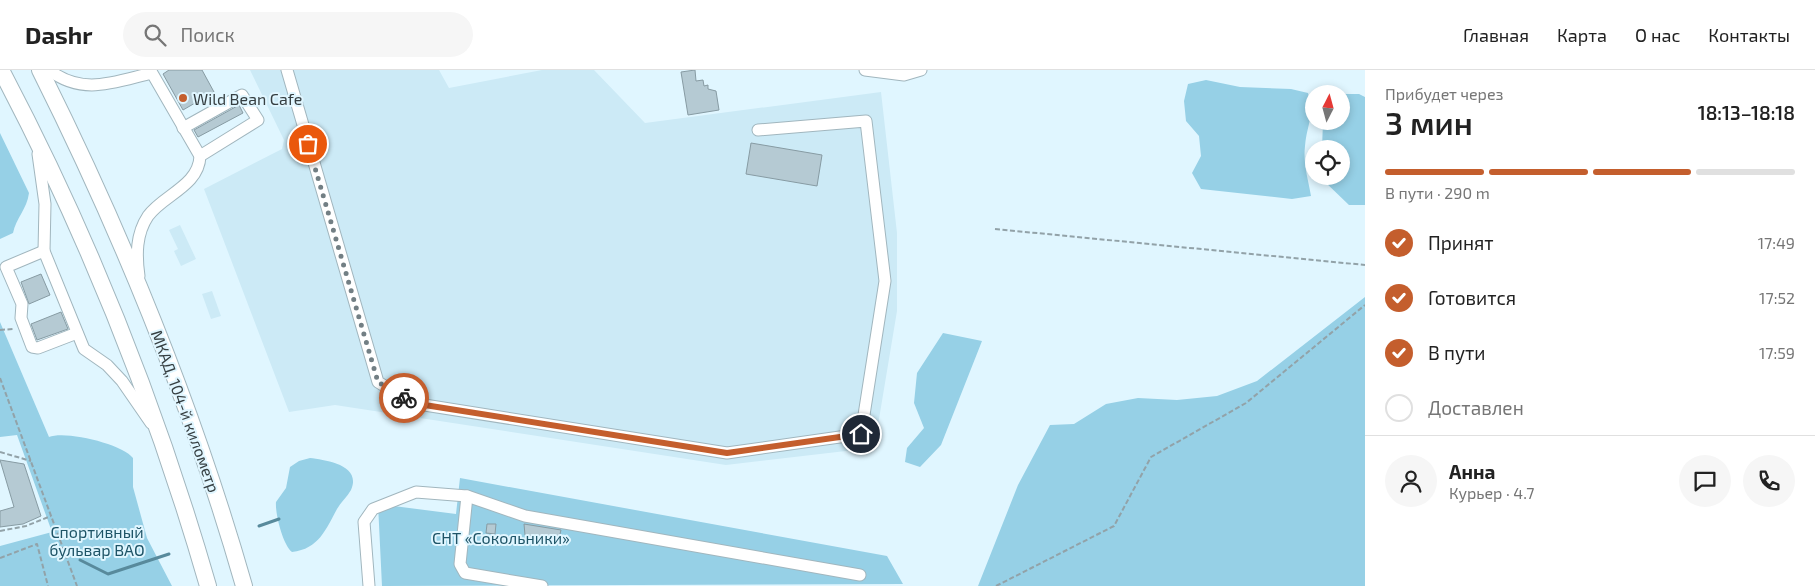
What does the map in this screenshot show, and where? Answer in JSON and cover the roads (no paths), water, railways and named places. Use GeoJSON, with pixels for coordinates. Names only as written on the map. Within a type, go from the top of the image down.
{"type":"FeatureCollection","features":[{"type":"Feature","properties":{"kind":"highway","name":"МКАД, 104-й километр"},"geometry":{"type":"LineString","coordinates":[[1,70],[36,140],[87,252],[160,437],[208,586]]}},
{"type":"Feature","properties":{"kind":"highway","name":"МКАД, 104-й километр"},"geometry":{"type":"LineString","coordinates":[[40,70],[85,161],[140,290],[193,425],[244,586]]}},
{"type":"Feature","properties":{"kind":"street"},"geometry":{"type":"LineString","coordinates":[[49,70],[60,79],[92,87],[152,74],[200,156],[197,172],[149,215],[140,234],[137,263],[140,290]]}},
{"type":"Feature","properties":{"kind":"street"},"geometry":{"type":"LineString","coordinates":[[287,70],[378,382],[412,403],[727,453],[861,434],[885,281],[866,121],[758,130]]}},
{"type":"Feature","properties":{"kind":"street"},"geometry":{"type":"LineString","coordinates":[[865,70],[904,75],[921,70]]}},
{"type":"Feature","properties":{"kind":"street"},"geometry":{"type":"LineString","coordinates":[[184,128],[242,95],[258,120],[200,156]]}},
{"type":"Feature","properties":{"kind":"street"},"geometry":{"type":"LineString","coordinates":[[36,140],[45,204],[44,251],[77,333],[84,349],[107,365],[122,381],[160,437]]}},
{"type":"Feature","properties":{"kind":"street"},"geometry":{"type":"LineString","coordinates":[[44,251],[6,266],[22,304],[21,318],[32,346],[38,348],[77,333]]}},
{"type":"Feature","properties":{"kind":"street"},"geometry":{"type":"LineString","coordinates":[[369,586],[364,522],[373,509],[416,492],[467,496],[525,516],[860,575]]}},
{"type":"Feature","properties":{"kind":"street"},"geometry":{"type":"LineString","coordinates":[[467,496],[460,564],[465,572],[542,586]]}},
{"type":"Feature","properties":{"kind":"waterway"},"geometry":{"type":"LineString","coordinates":[[259,526],[279,519]]}},
{"type":"Feature","properties":{"kind":"waterway"},"geometry":{"type":"LineString","coordinates":[[80,560],[108,574],[169,554]]}},
{"type":"Feature","properties":{"kind":"place","name":"Wild Bean Cafe"},"geometry":{"type":"Point","coordinates":[183,98]}},
{"type":"Feature","properties":{"kind":"park label","name":"СНТ «Сокольники»"},"geometry":{"type":"Point","coordinates":[501,537]}},
{"type":"Feature","properties":{"kind":"park label","name":"Спортивный бульвар ВАО"},"geometry":{"type":"Point","coordinates":[97,540]}}]}
